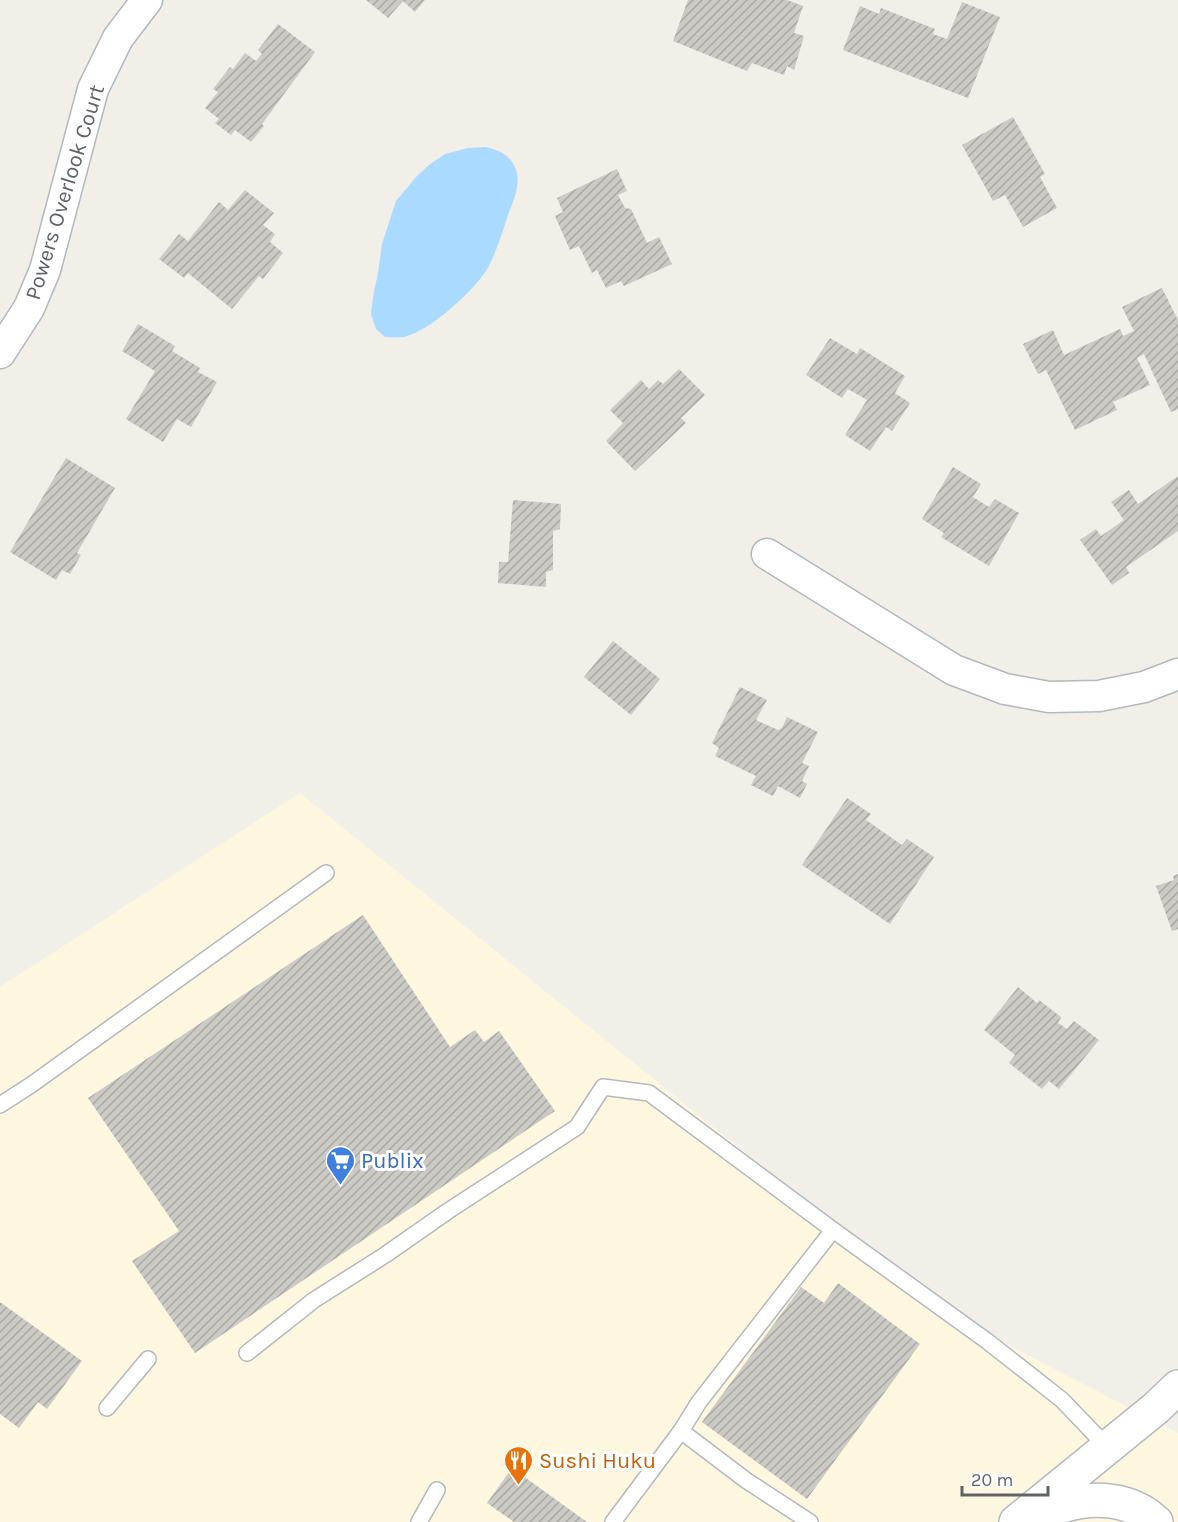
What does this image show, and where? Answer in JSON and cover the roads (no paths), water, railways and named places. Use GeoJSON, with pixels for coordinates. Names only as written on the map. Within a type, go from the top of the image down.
{"type":"FeatureCollection","features":[{"type":"Feature","properties":{"kind":"main road"},"geometry":{"type":"LineString","coordinates":[[1018,1522],[1156,1408],[1178,1387]]}},
{"type":"Feature","properties":{"kind":"main road"},"geometry":{"type":"LineString","coordinates":[[1018,1522],[1061,1506],[1104,1500],[1121,1502],[1137,1508],[1156,1522]]}},
{"type":"Feature","properties":{"kind":"street","name":"Powers Overlook Court"},"geometry":{"type":"LineString","coordinates":[[0,353],[29,308],[45,270],[93,88],[118,38],[147,0]]}},
{"type":"Feature","properties":{"kind":"street"},"geometry":{"type":"LineString","coordinates":[[767,554],[954,670],[1005,689],[1049,697],[1099,696],[1144,687],[1178,674]]}},
{"type":"Feature","properties":{"kind":"lane"},"geometry":{"type":"LineString","coordinates":[[0,1105],[326,873]]}},
{"type":"Feature","properties":{"kind":"lane"},"geometry":{"type":"LineString","coordinates":[[247,1353],[314,1300],[385,1256],[448,1211],[577,1127],[603,1087],[649,1093],[1006,1356],[1062,1400],[1108,1448]]}},
{"type":"Feature","properties":{"kind":"lane"},"geometry":{"type":"LineString","coordinates":[[613,1522],[681,1431],[699,1402],[833,1230]]}},
{"type":"Feature","properties":{"kind":"lane"},"geometry":{"type":"LineString","coordinates":[[107,1408],[148,1359]]}},
{"type":"Feature","properties":{"kind":"lane"},"geometry":{"type":"LineString","coordinates":[[681,1431],[747,1480],[810,1522]]}},
{"type":"Feature","properties":{"kind":"lane"},"geometry":{"type":"LineString","coordinates":[[418,1522],[438,1490]]}},
{"type":"Feature","properties":{"kind":"water"},"geometry":{"type":"Polygon","coordinates":[[[485,147],[508,157],[514,165],[518,181],[514,199],[490,264],[471,290],[426,327],[404,337],[385,337],[376,329],[371,314],[382,244],[396,201],[417,176],[445,154],[468,148],[485,147]]]}},
{"type":"Feature","properties":{"kind":"place","name":"Publix"},"geometry":{"type":"Point","coordinates":[340,1186]}},
{"type":"Feature","properties":{"kind":"place","name":"Sushi Huku"},"geometry":{"type":"Point","coordinates":[518,1486]}}]}
